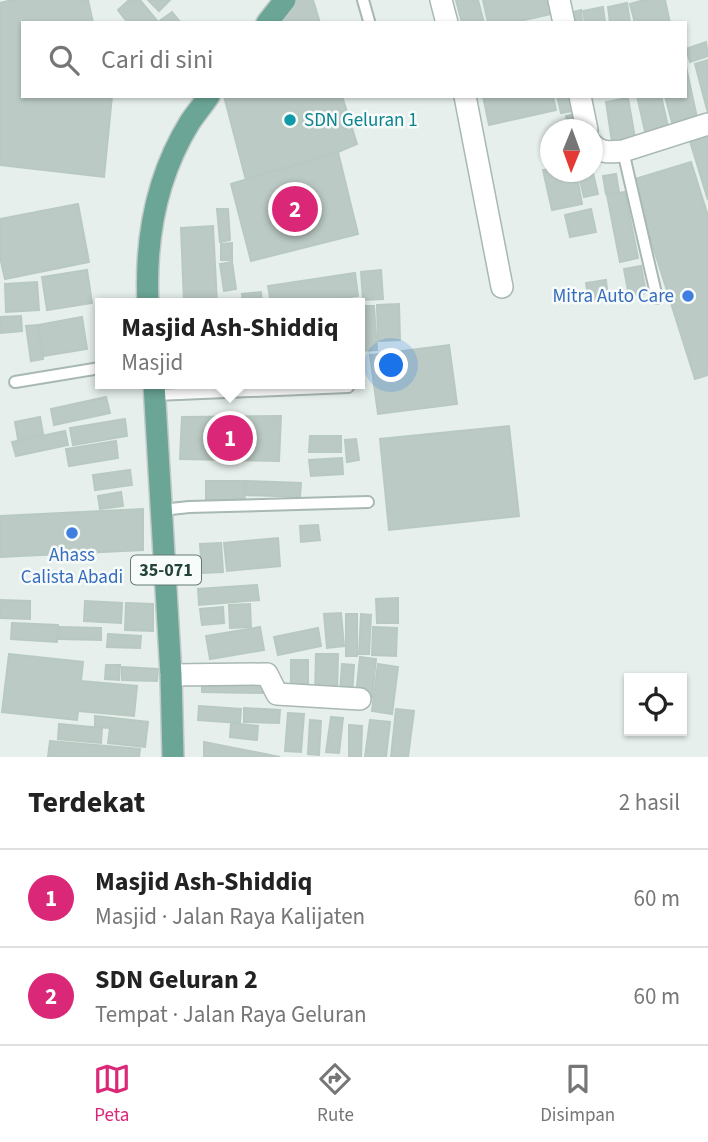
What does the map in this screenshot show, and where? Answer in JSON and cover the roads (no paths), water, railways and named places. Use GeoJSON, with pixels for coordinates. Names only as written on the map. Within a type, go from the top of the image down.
{"type":"FeatureCollection","features":[{"type":"Feature","properties":{"kind":"main road"},"geometry":{"type":"LineString","coordinates":[[269,21],[285,0]]}},
{"type":"Feature","properties":{"kind":"main road"},"geometry":{"type":"LineString","coordinates":[[148,298],[152,224],[160,189],[184,133],[208,98]]}},
{"type":"Feature","properties":{"kind":"main road","name":"35-071"},"geometry":{"type":"LineString","coordinates":[[155,389],[173,757]]}},
{"type":"Feature","properties":{"kind":"street"},"geometry":{"type":"LineString","coordinates":[[441,0],[446,21]]}},
{"type":"Feature","properties":{"kind":"street"},"geometry":{"type":"LineString","coordinates":[[559,0],[564,21]]}},
{"type":"Feature","properties":{"kind":"street"},"geometry":{"type":"LineString","coordinates":[[465,98],[502,287]]}},
{"type":"Feature","properties":{"kind":"street"},"geometry":{"type":"LineString","coordinates":[[580,98],[585,119]]}},
{"type":"Feature","properties":{"kind":"street"},"geometry":{"type":"LineString","coordinates":[[603,151],[623,151],[708,124]]}},
{"type":"Feature","properties":{"kind":"street"},"geometry":{"type":"LineString","coordinates":[[171,675],[267,674],[276,694],[360,699]]}},
{"type":"Feature","properties":{"kind":"lane"},"geometry":{"type":"LineString","coordinates":[[363,0],[369,21]]}},
{"type":"Feature","properties":{"kind":"lane"},"geometry":{"type":"LineString","coordinates":[[623,151],[657,298]]}},
{"type":"Feature","properties":{"kind":"lane"},"geometry":{"type":"LineString","coordinates":[[15,382],[95,369]]}},
{"type":"Feature","properties":{"kind":"lane"},"geometry":{"type":"LineString","coordinates":[[162,509],[368,502]]}},
{"type":"Feature","properties":{"kind":"place","name":"SDN Geluran 1"},"geometry":{"type":"Point","coordinates":[290,120]}},
{"type":"Feature","properties":{"kind":"place","name":"SDN Geluran 2"},"geometry":{"type":"Point","coordinates":[295,209]}},
{"type":"Feature","properties":{"kind":"place","name":"Mitra Auto Care"},"geometry":{"type":"Point","coordinates":[688,296]}},
{"type":"Feature","properties":{"kind":"place","name":"Masjid Ash-Shiddiq"},"geometry":{"type":"Point","coordinates":[230,438]}},
{"type":"Feature","properties":{"kind":"place","name":"Ahass Calista Abadi"},"geometry":{"type":"Point","coordinates":[72,533]}}]}
